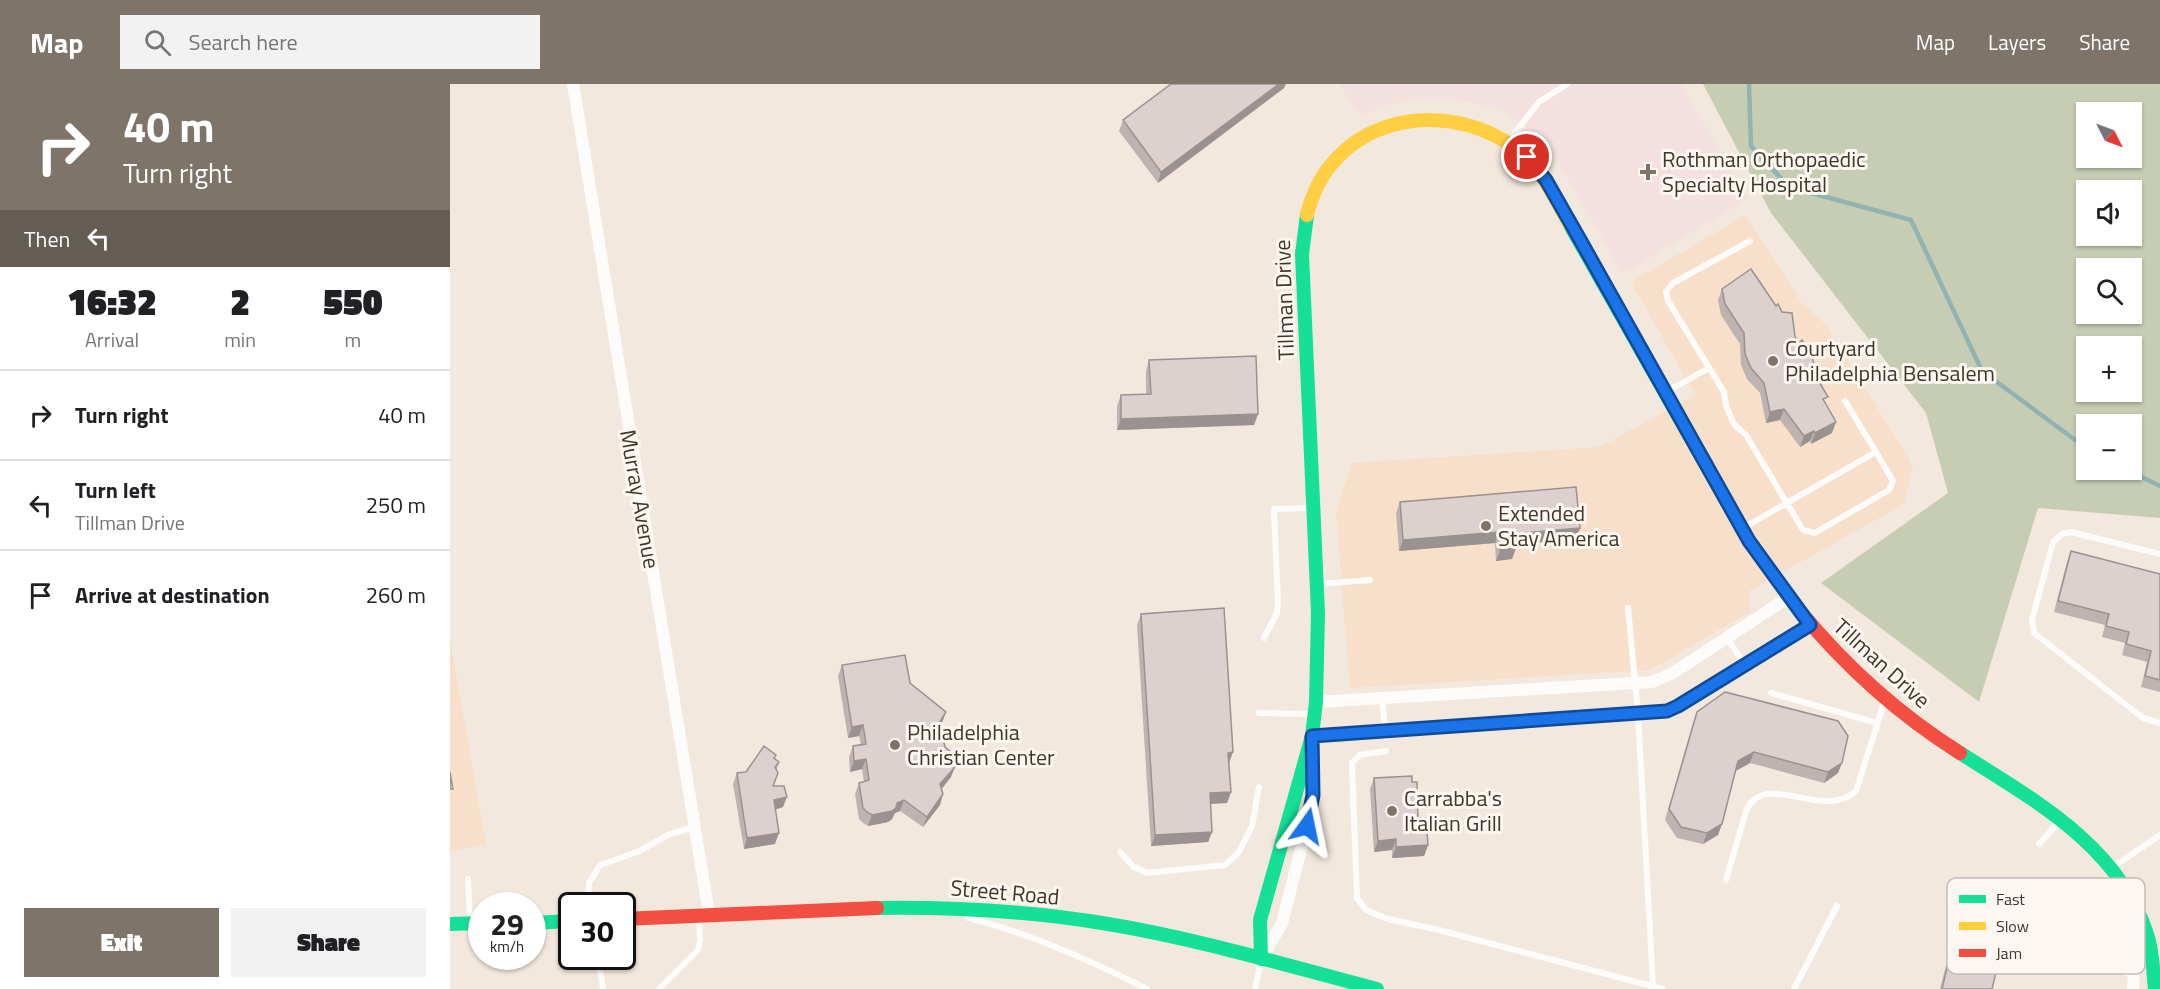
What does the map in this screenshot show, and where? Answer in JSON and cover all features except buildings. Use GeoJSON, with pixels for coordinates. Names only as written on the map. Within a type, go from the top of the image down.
{"type":"FeatureCollection","features":[{"type":"Feature","properties":{"kind":"street","name":"Murray Avenue"},"geometry":{"type":"LineString","coordinates":[[573,84],[695,827],[704,914]]}},
{"type":"Feature","properties":{"kind":"street","name":"Tillman Drive"},"geometry":{"type":"LineString","coordinates":[[1261,959],[1260,920],[1312,736],[1316,708],[1317,585],[1302,254],[1308,207],[1317,186],[1336,159],[1358,140],[1402,121],[1436,117],[1457,119],[1482,126],[1509,140],[1546,180],[1742,528],[1810,625],[1841,659],[1885,700],[1943,743],[2061,819],[2091,842],[2118,878]]}},
{"type":"Feature","properties":{"kind":"street"},"geometry":{"type":"LineString","coordinates":[[1316,708],[1382,699],[1635,685],[1663,678],[1789,597]]}},
{"type":"Feature","properties":{"kind":"street"},"geometry":{"type":"LineString","coordinates":[[1312,736],[1385,734],[1667,711],[1810,625]]}},
{"type":"Feature","properties":{"kind":"street","name":"Tillman Drive"},"geometry":{"type":"LineString","coordinates":[[1261,959],[1282,923],[1312,806],[1312,736]]}},
{"type":"Feature","properties":{"kind":"street","name":"Tillman Drive"},"geometry":{"type":"LineString","coordinates":[[2112,868],[2115,878]]}},
{"type":"Feature","properties":{"kind":"street","name":"Street Road"},"geometry":{"type":"LineString","coordinates":[[636,918],[918,906],[1000,910],[1105,923],[1261,959],[1377,989]]}},
{"type":"Feature","properties":{"kind":"street","name":"Tillman Drive"},"geometry":{"type":"LineString","coordinates":[[2145,920],[2152,948],[2155,989]]}},
{"type":"Feature","properties":{"kind":"street"},"geometry":{"type":"LineString","coordinates":[[450,924],[468,923]]}},
{"type":"Feature","properties":{"kind":"street","name":"Tillman Drive"},"geometry":{"type":"LineString","coordinates":[[2133,989],[2134,974]]}},
{"type":"Feature","properties":{"kind":"lane"},"geometry":{"type":"LineString","coordinates":[[1509,140],[1539,102],[1567,84]]}},
{"type":"Feature","properties":{"kind":"lane"},"geometry":{"type":"LineString","coordinates":[[1750,241],[1673,283],[1666,292],[1668,301],[1724,392],[1729,414],[1746,435],[1803,530],[1815,533],[1889,490],[1893,481],[1845,401]]}},
{"type":"Feature","properties":{"kind":"lane"},"geometry":{"type":"LineString","coordinates":[[1665,393],[1709,368]]}},
{"type":"Feature","properties":{"kind":"lane"},"geometry":{"type":"LineString","coordinates":[[1742,528],[1876,452]]}},
{"type":"Feature","properties":{"kind":"lane"},"geometry":{"type":"LineString","coordinates":[[1264,638],[1277,613],[1278,604],[1274,509],[1313,508]]}},
{"type":"Feature","properties":{"kind":"lane"},"geometry":{"type":"LineString","coordinates":[[2160,554],[2072,532],[2062,534],[2053,542],[2032,620],[2034,633],[2143,718],[2160,723]]}},
{"type":"Feature","properties":{"kind":"lane"},"geometry":{"type":"LineString","coordinates":[[1317,585],[1370,580]]}},
{"type":"Feature","properties":{"kind":"lane"},"geometry":{"type":"LineString","coordinates":[[1628,608],[1638,713],[1653,986]]}},
{"type":"Feature","properties":{"kind":"lane"},"geometry":{"type":"LineString","coordinates":[[1726,638],[1745,665]]}},
{"type":"Feature","properties":{"kind":"lane"},"geometry":{"type":"LineString","coordinates":[[1771,693],[1877,723]]}},
{"type":"Feature","properties":{"kind":"lane"},"geometry":{"type":"LineString","coordinates":[[1382,699],[1385,734]]}},
{"type":"Feature","properties":{"kind":"lane"},"geometry":{"type":"LineString","coordinates":[[1726,880],[1748,806],[1772,792],[1827,803],[1851,796],[1860,783],[1885,700]]}},
{"type":"Feature","properties":{"kind":"lane"},"geometry":{"type":"LineString","coordinates":[[1259,713],[1316,708]]}},
{"type":"Feature","properties":{"kind":"lane"},"geometry":{"type":"LineString","coordinates":[[1386,751],[1360,755],[1352,763],[1357,898],[1366,910],[1388,920],[1439,930],[1663,989]]}},
{"type":"Feature","properties":{"kind":"lane"},"geometry":{"type":"LineString","coordinates":[[1120,852],[1134,867],[1147,873],[1225,865],[1239,852],[1252,826],[1259,787]]}},
{"type":"Feature","properties":{"kind":"lane"},"geometry":{"type":"LineString","coordinates":[[2038,844],[2061,819]]}},
{"type":"Feature","properties":{"kind":"lane"},"geometry":{"type":"LineString","coordinates":[[589,892],[589,883],[600,865],[637,852],[670,834],[695,827]]}},
{"type":"Feature","properties":{"kind":"lane"},"geometry":{"type":"LineString","coordinates":[[2112,868],[2160,835]]}},
{"type":"Feature","properties":{"kind":"lane"},"geometry":{"type":"LineString","coordinates":[[468,879],[470,892]]}},
{"type":"Feature","properties":{"kind":"lane"},"geometry":{"type":"LineString","coordinates":[[918,906],[999,926],[1082,958],[1147,989]]}},
{"type":"Feature","properties":{"kind":"lane"},"geometry":{"type":"LineString","coordinates":[[1794,989],[1837,906]]}},
{"type":"Feature","properties":{"kind":"lane"},"geometry":{"type":"LineString","coordinates":[[659,989],[698,950],[704,914]]}},
{"type":"Feature","properties":{"kind":"lane"},"geometry":{"type":"LineString","coordinates":[[1255,989],[1261,959]]}},
{"type":"Feature","properties":{"kind":"lane"},"geometry":{"type":"LineString","coordinates":[[600,970],[603,989]]}},
{"type":"Feature","properties":{"kind":"shaded area","name":"Rothman Orthopaedic Specialty Hospital"},"geometry":{"type":"Polygon","coordinates":[[[1339,84],[1681,84],[1747,199],[1623,274],[1556,158],[1534,133],[1508,114],[1494,107],[1452,99],[1413,99],[1383,106],[1362,117],[1339,84]]]}},
{"type":"Feature","properties":{"kind":"shaded area"},"geometry":{"type":"Polygon","coordinates":[[[1746,215],[1801,302],[1827,326],[1913,466],[1904,504],[1749,591],[1750,612],[1650,670],[1350,688],[1336,512],[1352,463],[1600,447],[1695,395],[1631,282],[1746,215]]]}},
{"type":"Feature","properties":{"kind":"shaded area"},"geometry":{"type":"Polygon","coordinates":[[[450,640],[486,844],[450,851],[450,640]]]}},
{"type":"Feature","properties":{"kind":"green space"},"geometry":{"type":"Polygon","coordinates":[[[1703,84],[2160,84],[2160,518],[2038,508],[1979,702],[1821,583],[1948,493],[1926,413],[1771,213],[1703,84]]]}},
{"type":"Feature","properties":{"kind":"waterway"},"geometry":{"type":"LineString","coordinates":[[1749,84],[1751,146],[1789,187],[1911,220],[1982,371],[2076,441]]}},
{"type":"Feature","properties":{"kind":"waterway"},"geometry":{"type":"LineString","coordinates":[[2142,477],[2160,486]]}},
{"type":"Feature","properties":{"kind":"traffic: fast"},"geometry":{"type":"LineString","coordinates":[[1261,959],[1260,920],[1312,736],[1316,702],[1318,613],[1302,254],[1307,215]]}},
{"type":"Feature","properties":{"kind":"traffic: fast"},"geometry":{"type":"LineString","coordinates":[[1570,225],[1749,541],[1799,610]]}},
{"type":"Feature","properties":{"kind":"traffic: fast"},"geometry":{"type":"LineString","coordinates":[[1960,753],[2071,828],[2095,850],[2118,878]]}},
{"type":"Feature","properties":{"kind":"traffic: fast"},"geometry":{"type":"LineString","coordinates":[[877,908],[992,911],[1108,924],[1210,945],[1377,989]]}},
{"type":"Feature","properties":{"kind":"traffic: fast"},"geometry":{"type":"LineString","coordinates":[[546,922],[558,922]]}},
{"type":"Feature","properties":{"kind":"traffic: fast"},"geometry":{"type":"LineString","coordinates":[[450,924],[468,923]]}},
{"type":"Feature","properties":{"kind":"traffic: fast"},"geometry":{"type":"LineString","coordinates":[[2145,929],[2152,954],[2155,989]]}},
{"type":"Feature","properties":{"kind":"traffic: slow"},"geometry":{"type":"LineString","coordinates":[[1307,215],[1319,183],[1338,157],[1361,138],[1389,126],[1419,120],[1451,122],[1482,130],[1511,145],[1538,171],[1570,225]]}},
{"type":"Feature","properties":{"kind":"traffic: jam"},"geometry":{"type":"LineString","coordinates":[[1799,610],[1835,651],[1894,706],[1960,753]]}},
{"type":"Feature","properties":{"kind":"traffic: jam"},"geometry":{"type":"LineString","coordinates":[[636,918],[877,908]]}},
{"type":"Feature","properties":{"kind":"place","name":"Rothman Orthopaedic Specialty Hospital"},"geometry":{"type":"Point","coordinates":[1648,172]}},
{"type":"Feature","properties":{"kind":"place","name":"Courtyard Philadelphia Bensalem"},"geometry":{"type":"Point","coordinates":[1773,361]}},
{"type":"Feature","properties":{"kind":"place","name":"Extended Stay America"},"geometry":{"type":"Point","coordinates":[1486,526]}},
{"type":"Feature","properties":{"kind":"place","name":"Philadelphia Christian Center"},"geometry":{"type":"Point","coordinates":[895,745]}},
{"type":"Feature","properties":{"kind":"place","name":"Carrabba's Italian Grill"},"geometry":{"type":"Point","coordinates":[1392,811]}},
{"type":"Feature","properties":{"kind":"route"},"geometry":{"type":"LineString","coordinates":[[1307,826],[1313,795],[1312,736],[1667,711],[1810,625],[1775,580],[1749,541],[1546,180],[1527,157]]}}]}
